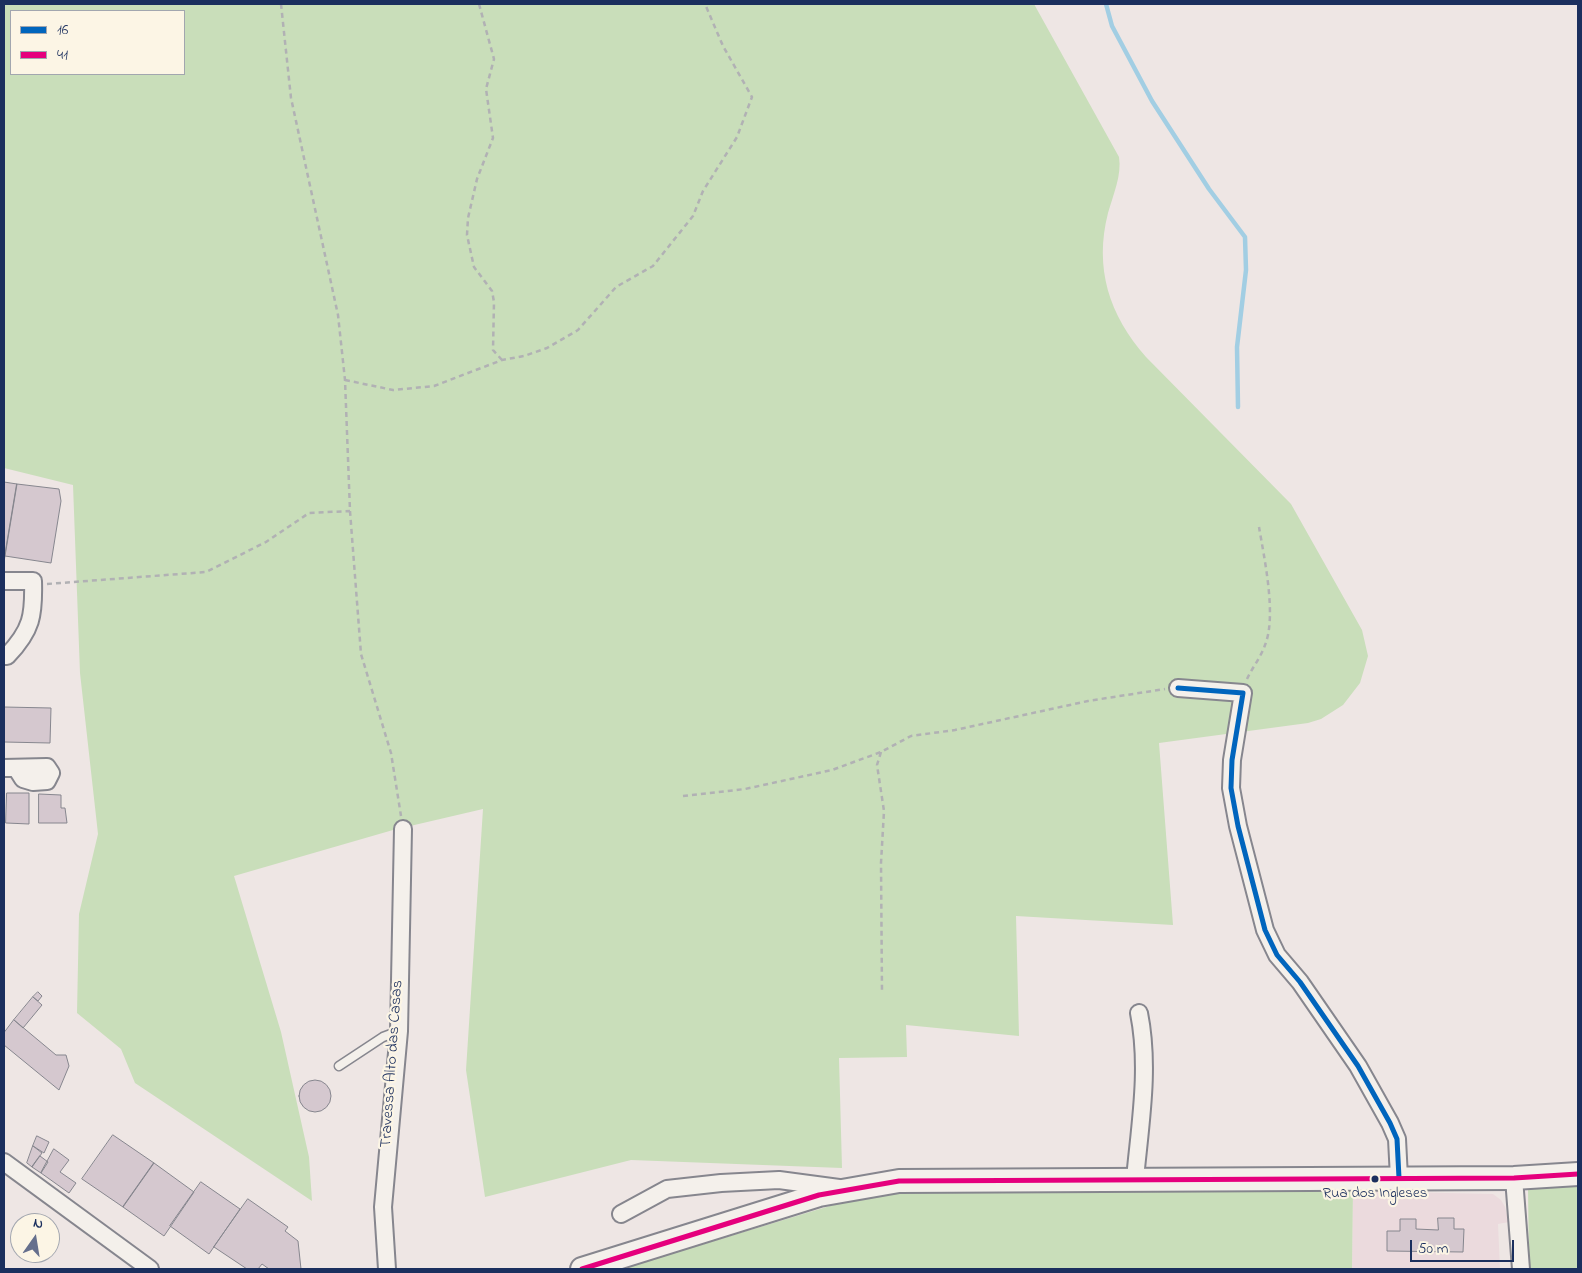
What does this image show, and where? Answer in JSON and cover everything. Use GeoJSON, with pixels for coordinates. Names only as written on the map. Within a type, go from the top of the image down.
{"type":"FeatureCollection","features":[{"type":"Feature","properties":{"kind":"main road"},"geometry":{"type":"LineString","coordinates":[[582,1269],[819,1195],[899,1181],[1514,1178],[1578,1174]]}},
{"type":"Feature","properties":{"kind":"street"},"geometry":{"type":"LineString","coordinates":[[4,581],[33,581],[34,611],[21,641],[7,656],[4,656]]}},
{"type":"Feature","properties":{"kind":"street"},"geometry":{"type":"LineString","coordinates":[[1178,688],[1243,693],[1232,760],[1231,788],[1238,826],[1265,930],[1277,955],[1300,982],[1358,1066],[1390,1124],[1397,1139],[1399,1178]]}},
{"type":"Feature","properties":{"kind":"street","name":"Travessa Alto das Casas"},"geometry":{"type":"LineString","coordinates":[[387,1269],[383,1207],[400,1032],[403,829]]}},
{"type":"Feature","properties":{"kind":"street"},"geometry":{"type":"LineString","coordinates":[[1134,1180],[1142,1119],[1144,1065],[1143,1035],[1139,1013]]}},
{"type":"Feature","properties":{"kind":"street"},"geometry":{"type":"LineString","coordinates":[[4,1162],[150,1269]]}},
{"type":"Feature","properties":{"kind":"street"},"geometry":{"type":"LineString","coordinates":[[1514,1178],[1521,1269]]}},
{"type":"Feature","properties":{"kind":"street"},"geometry":{"type":"LineString","coordinates":[[621,1214],[667,1189],[703,1184],[779,1180],[844,1190]]}},
{"type":"Feature","properties":{"kind":"lane"},"geometry":{"type":"LineString","coordinates":[[339,1066],[382,1037],[400,1032]]}},
{"type":"Feature","properties":{"kind":"path"},"geometry":{"type":"LineString","coordinates":[[281,4],[291,98],[338,315],[345,380],[350,511],[361,654],[391,753],[403,829]]}},
{"type":"Feature","properties":{"kind":"path"},"geometry":{"type":"LineString","coordinates":[[478,4],[494,59],[486,89],[493,138],[477,179],[468,218],[467,235],[474,267],[492,290],[494,302],[493,350],[502,360]]}},
{"type":"Feature","properties":{"kind":"path"},"geometry":{"type":"LineString","coordinates":[[345,380],[393,390],[434,386],[502,360],[524,356],[547,348],[578,330],[616,287],[653,266],[693,216],[703,191],[736,137],[752,97],[723,46],[704,4]]}},
{"type":"Feature","properties":{"kind":"path"},"geometry":{"type":"LineString","coordinates":[[33,581],[44,584],[206,572],[266,542],[309,513],[350,511]]}},
{"type":"Feature","properties":{"kind":"path"},"geometry":{"type":"LineString","coordinates":[[1243,693],[1248,678],[1266,644],[1269,614],[1267,577],[1258,526]]}},
{"type":"Feature","properties":{"kind":"path"},"geometry":{"type":"LineString","coordinates":[[683,796],[745,789],[832,770],[881,752],[911,736],[955,730],[1088,701],[1178,688]]}},
{"type":"Feature","properties":{"kind":"path"},"geometry":{"type":"LineString","coordinates":[[881,752],[877,765],[884,811],[881,863],[882,993]]}},
{"type":"Feature","properties":{"kind":"shaded area"},"geometry":{"type":"Polygon","coordinates":[[[1353,1191],[1493,1194],[1501,1200],[1505,1207],[1509,1222],[1498,1224],[1500,1269],[1352,1269],[1353,1191]]]}},
{"type":"Feature","properties":{"kind":"green space"},"geometry":{"type":"Polygon","coordinates":[[[4,4],[1034,4],[1119,157],[1118,178],[1104,233],[1103,253],[1104,272],[1108,290],[1122,325],[1146,357],[1291,504],[1362,630],[1368,656],[1360,683],[1343,705],[1321,719],[1308,723],[1159,743],[1173,925],[1016,916],[1019,1036],[906,1025],[907,1057],[839,1058],[842,1168],[631,1160],[485,1197],[466,1070],[483,809],[393,830],[234,876],[281,1032],[309,1157],[312,1201],[135,1083],[121,1049],[77,1013],[79,914],[98,834],[80,673],[73,485],[4,468],[4,4]]]}},
{"type":"Feature","properties":{"kind":"green space"},"geometry":{"type":"Polygon","coordinates":[[[1578,1180],[1578,1269],[1529,1269],[1528,1188],[1578,1180]]]}},
{"type":"Feature","properties":{"kind":"green space"},"geometry":{"type":"Polygon","coordinates":[[[1353,1187],[1352,1269],[621,1269],[833,1205],[904,1192],[1353,1187]]]}},
{"type":"Feature","properties":{"kind":"building"},"geometry":{"type":"Polygon","coordinates":[[[4,482],[17,484],[4,562],[4,482]]]}},
{"type":"Feature","properties":{"kind":"building"},"geometry":{"type":"Polygon","coordinates":[[[17,484],[59,489],[61,501],[51,563],[5,556],[17,484]]]}},
{"type":"Feature","properties":{"kind":"building"},"geometry":{"type":"Polygon","coordinates":[[[4,707],[51,708],[50,743],[4,742],[4,707]]]}},
{"type":"Feature","properties":{"kind":"building"},"geometry":{"type":"Polygon","coordinates":[[[7,793],[29,793],[29,824],[6,823],[7,793]]]}},
{"type":"Feature","properties":{"kind":"building"},"geometry":{"type":"Polygon","coordinates":[[[39,794],[61,795],[61,808],[65,808],[67,823],[39,823],[39,794]]]}},
{"type":"Feature","properties":{"kind":"building"},"geometry":{"type":"Polygon","coordinates":[[[38,992],[42,996],[38,1001],[33,997],[38,992]]]}},
{"type":"Feature","properties":{"kind":"building"},"geometry":{"type":"Polygon","coordinates":[[[33,997],[42,1005],[23,1028],[14,1020],[33,997]]]}},
{"type":"Feature","properties":{"kind":"building"},"geometry":{"type":"Polygon","coordinates":[[[14,1020],[56,1055],[66,1055],[69,1066],[59,1090],[4,1045],[4,1033],[14,1020]]]}},
{"type":"Feature","properties":{"kind":"building"},"geometry":{"type":"Polygon","coordinates":[[[315,1080],[326,1085],[331,1096],[326,1107],[315,1112],[304,1107],[299,1096],[304,1085],[315,1080]]]}},
{"type":"Feature","properties":{"kind":"building"},"geometry":{"type":"Polygon","coordinates":[[[113,1135],[154,1163],[123,1207],[82,1179],[113,1135]]]}},
{"type":"Feature","properties":{"kind":"building"},"geometry":{"type":"Polygon","coordinates":[[[37,1136],[49,1142],[44,1153],[33,1146],[37,1136]]]}},
{"type":"Feature","properties":{"kind":"building"},"geometry":{"type":"Polygon","coordinates":[[[33,1146],[42,1153],[32,1167],[27,1163],[33,1146]]]}},
{"type":"Feature","properties":{"kind":"building"},"geometry":{"type":"Polygon","coordinates":[[[54,1149],[69,1160],[60,1172],[76,1183],[69,1193],[41,1173],[54,1149]]]}},
{"type":"Feature","properties":{"kind":"building"},"geometry":{"type":"Polygon","coordinates":[[[40,1156],[48,1162],[41,1173],[32,1167],[40,1156]]]}},
{"type":"Feature","properties":{"kind":"building"},"geometry":{"type":"Polygon","coordinates":[[[154,1163],[194,1192],[164,1236],[123,1207],[154,1163]]]}},
{"type":"Feature","properties":{"kind":"building"},"geometry":{"type":"Polygon","coordinates":[[[201,1182],[240,1209],[209,1254],[170,1226],[201,1182]]]}},
{"type":"Feature","properties":{"kind":"building"},"geometry":{"type":"Polygon","coordinates":[[[248,1199],[288,1227],[285,1231],[298,1241],[301,1269],[269,1269],[262,1264],[258,1269],[247,1269],[214,1247],[248,1199]]]}},
{"type":"Feature","properties":{"kind":"building"},"geometry":{"type":"Polygon","coordinates":[[[1438,1218],[1454,1218],[1454,1229],[1464,1229],[1463,1252],[1387,1251],[1387,1231],[1400,1231],[1400,1219],[1416,1219],[1416,1229],[1438,1230],[1438,1218]]]}},
{"type":"Feature","properties":{"kind":"waterway"},"geometry":{"type":"LineString","coordinates":[[1106,4],[1112,26],[1152,101],[1209,189],[1245,237],[1246,270],[1237,347],[1238,407]]}},
{"type":"Feature","properties":{"kind":"transit line","name":"16"},"geometry":{"type":"LineString","coordinates":[[1178,688],[1243,693],[1232,760],[1231,788],[1238,826],[1265,930],[1277,955],[1300,982],[1358,1066],[1390,1123],[1397,1139],[1399,1178]]}},
{"type":"Feature","properties":{"kind":"transit line","name":"41"},"geometry":{"type":"LineString","coordinates":[[582,1269],[819,1195],[899,1181],[1514,1178],[1578,1174]]}},
{"type":"Feature","properties":{"kind":"place","name":"Rua dos Ingleses"},"geometry":{"type":"Point","coordinates":[1375,1179]}}]}
